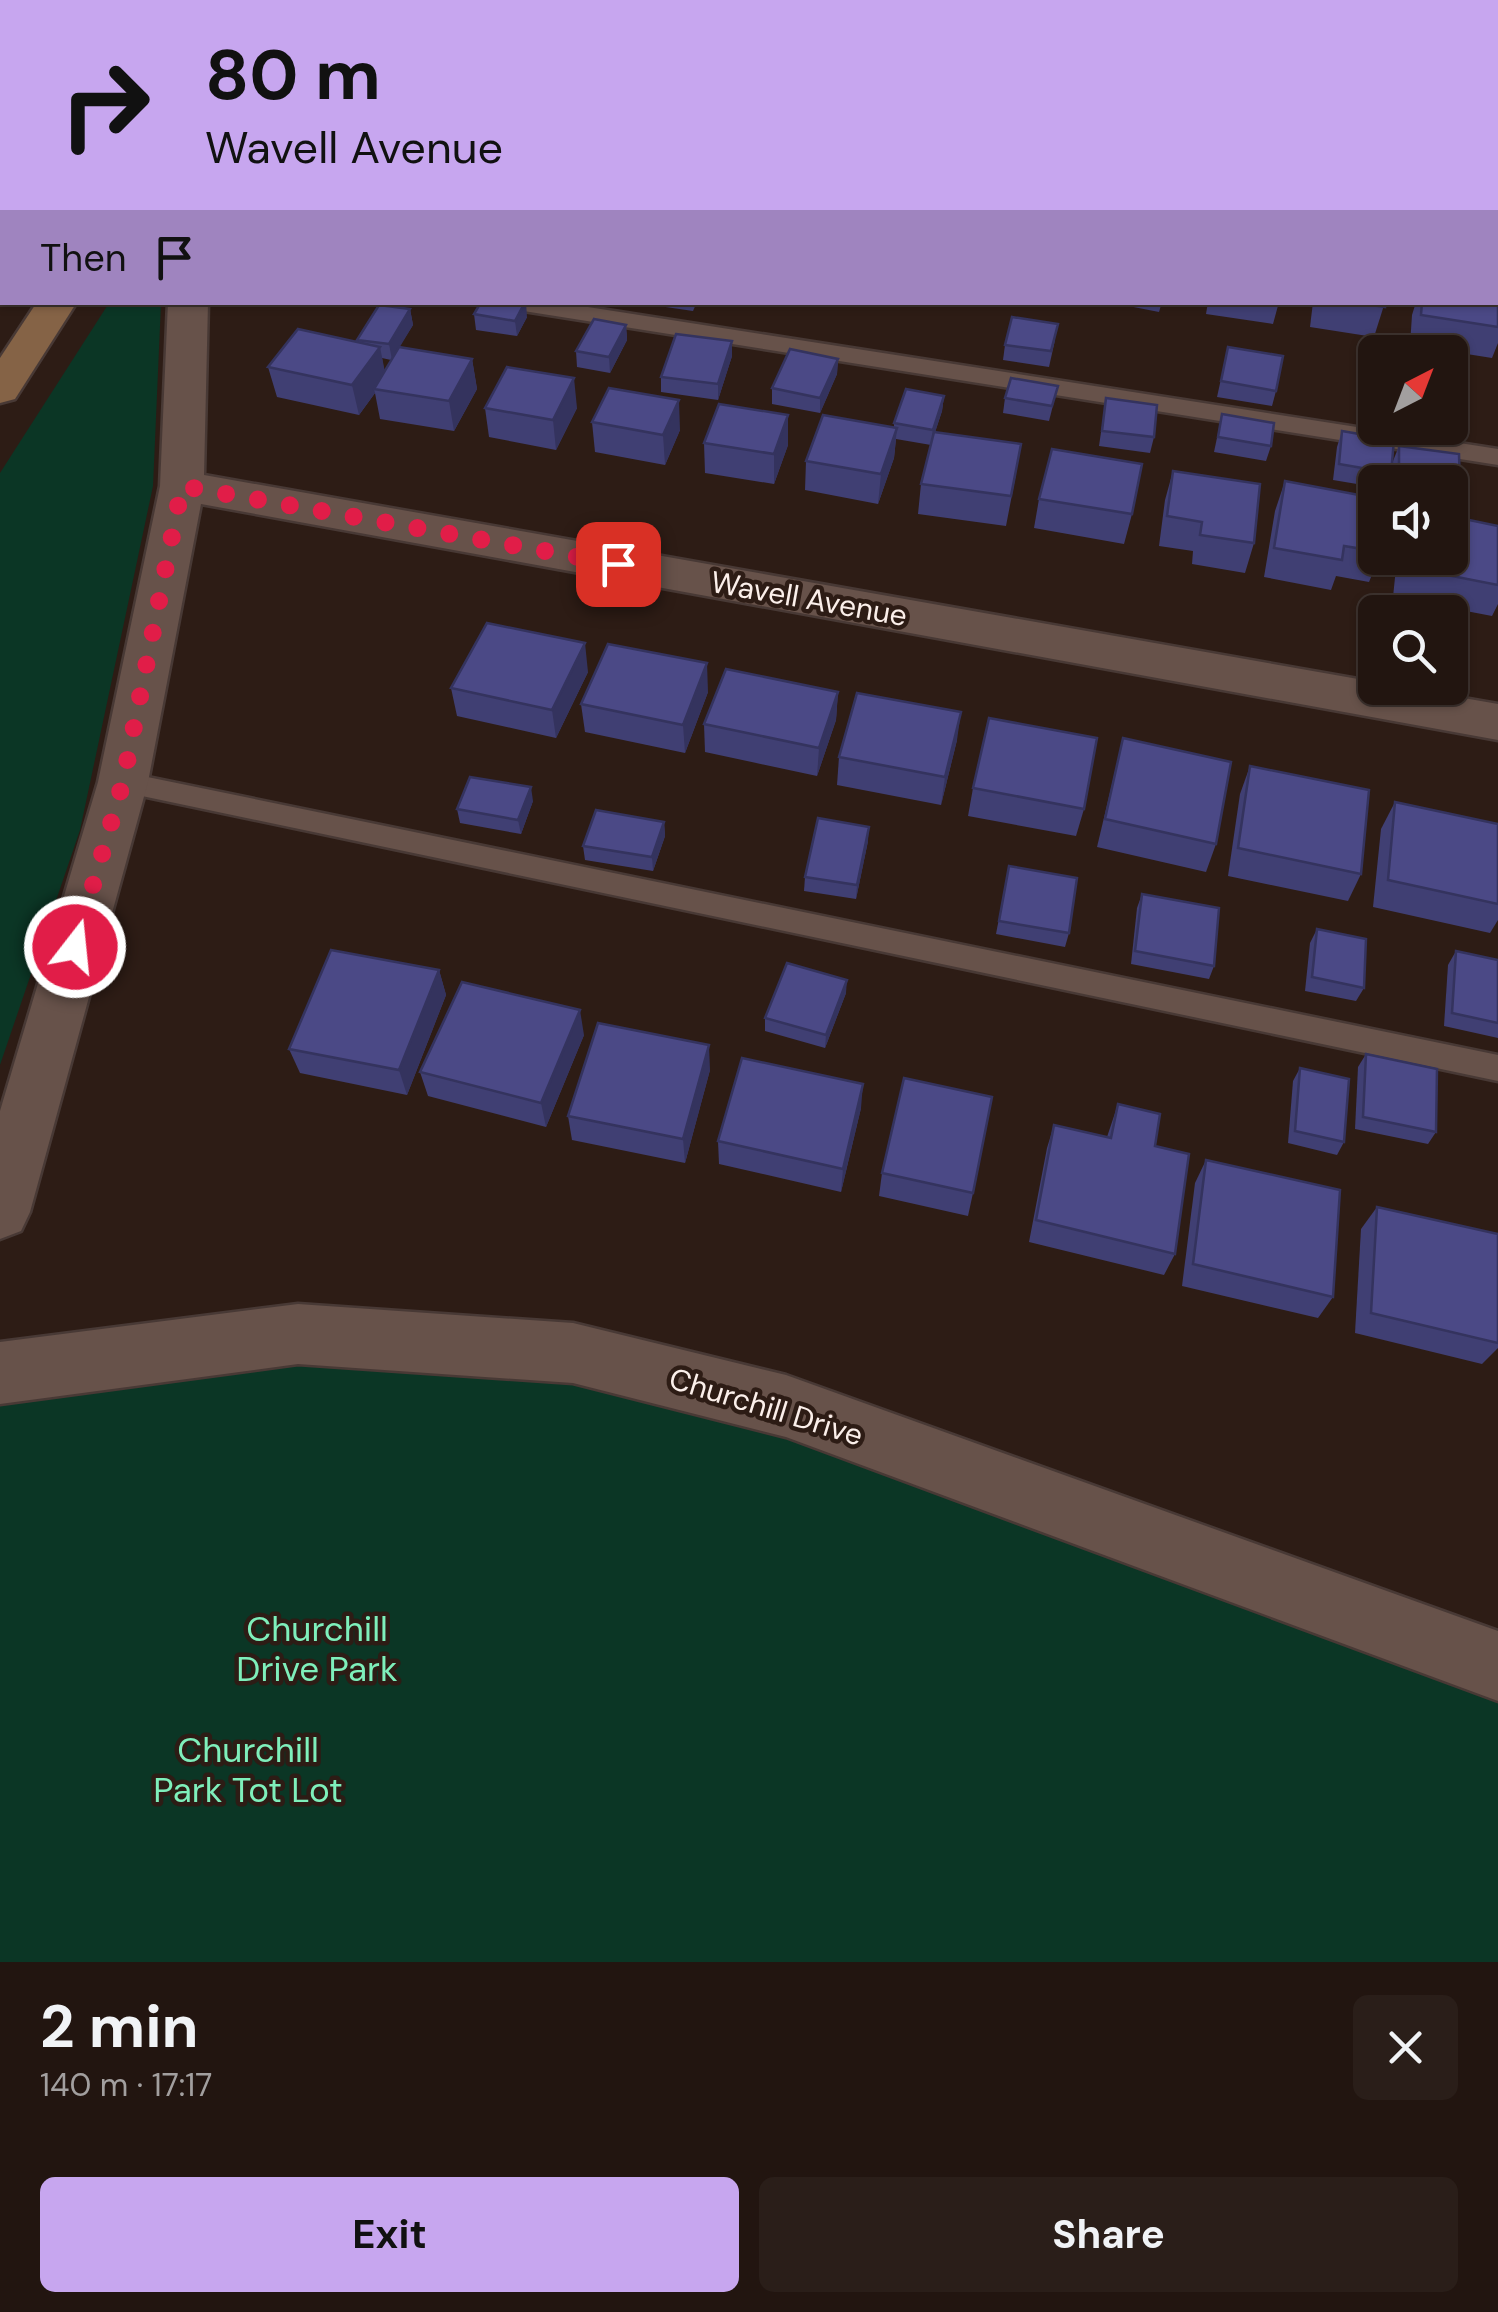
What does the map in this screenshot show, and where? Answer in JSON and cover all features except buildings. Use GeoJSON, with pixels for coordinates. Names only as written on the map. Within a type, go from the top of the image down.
{"type":"FeatureCollection","features":[{"type":"Feature","properties":{"kind":"main road"},"geometry":{"type":"LineString","coordinates":[[0,390],[55,305]]}},
{"type":"Feature","properties":{"kind":"street"},"geometry":{"type":"LineString","coordinates":[[0,1212],[123,782],[182,486],[188,305]]}},
{"type":"Feature","properties":{"kind":"street","name":"Wavell Avenue"},"geometry":{"type":"LineString","coordinates":[[182,486],[1498,722]]}},
{"type":"Feature","properties":{"kind":"street","name":"Churchill Drive"},"geometry":{"type":"LineString","coordinates":[[0,1373],[298,1334],[574,1353],[786,1406],[1498,1666]]}},
{"type":"Feature","properties":{"kind":"lane"},"geometry":{"type":"LineString","coordinates":[[531,305],[1498,457]]}},
{"type":"Feature","properties":{"kind":"lane"},"geometry":{"type":"LineString","coordinates":[[123,782],[1498,1068]]}},
{"type":"Feature","properties":{"kind":"green space"},"geometry":{"type":"Polygon","coordinates":[[[108,305],[161,305],[153,486],[80,830],[0,1065],[0,473],[108,305]]]}},
{"type":"Feature","properties":{"kind":"green space","name":"Churchill Drive Park"},"geometry":{"type":"Polygon","coordinates":[[[573,1353],[1498,1666],[1498,1962],[0,1962],[0,1373],[573,1353]]]}},
{"type":"Feature","properties":{"kind":"route"},"geometry":{"type":"LineString","coordinates":[[75,947],[123,782],[182,486],[618,564]]}},
{"type":"Feature","properties":{"kind":"park label","name":"Churchill Park Tot Lot"},"geometry":{"type":"Point","coordinates":[248,1770]}}]}
